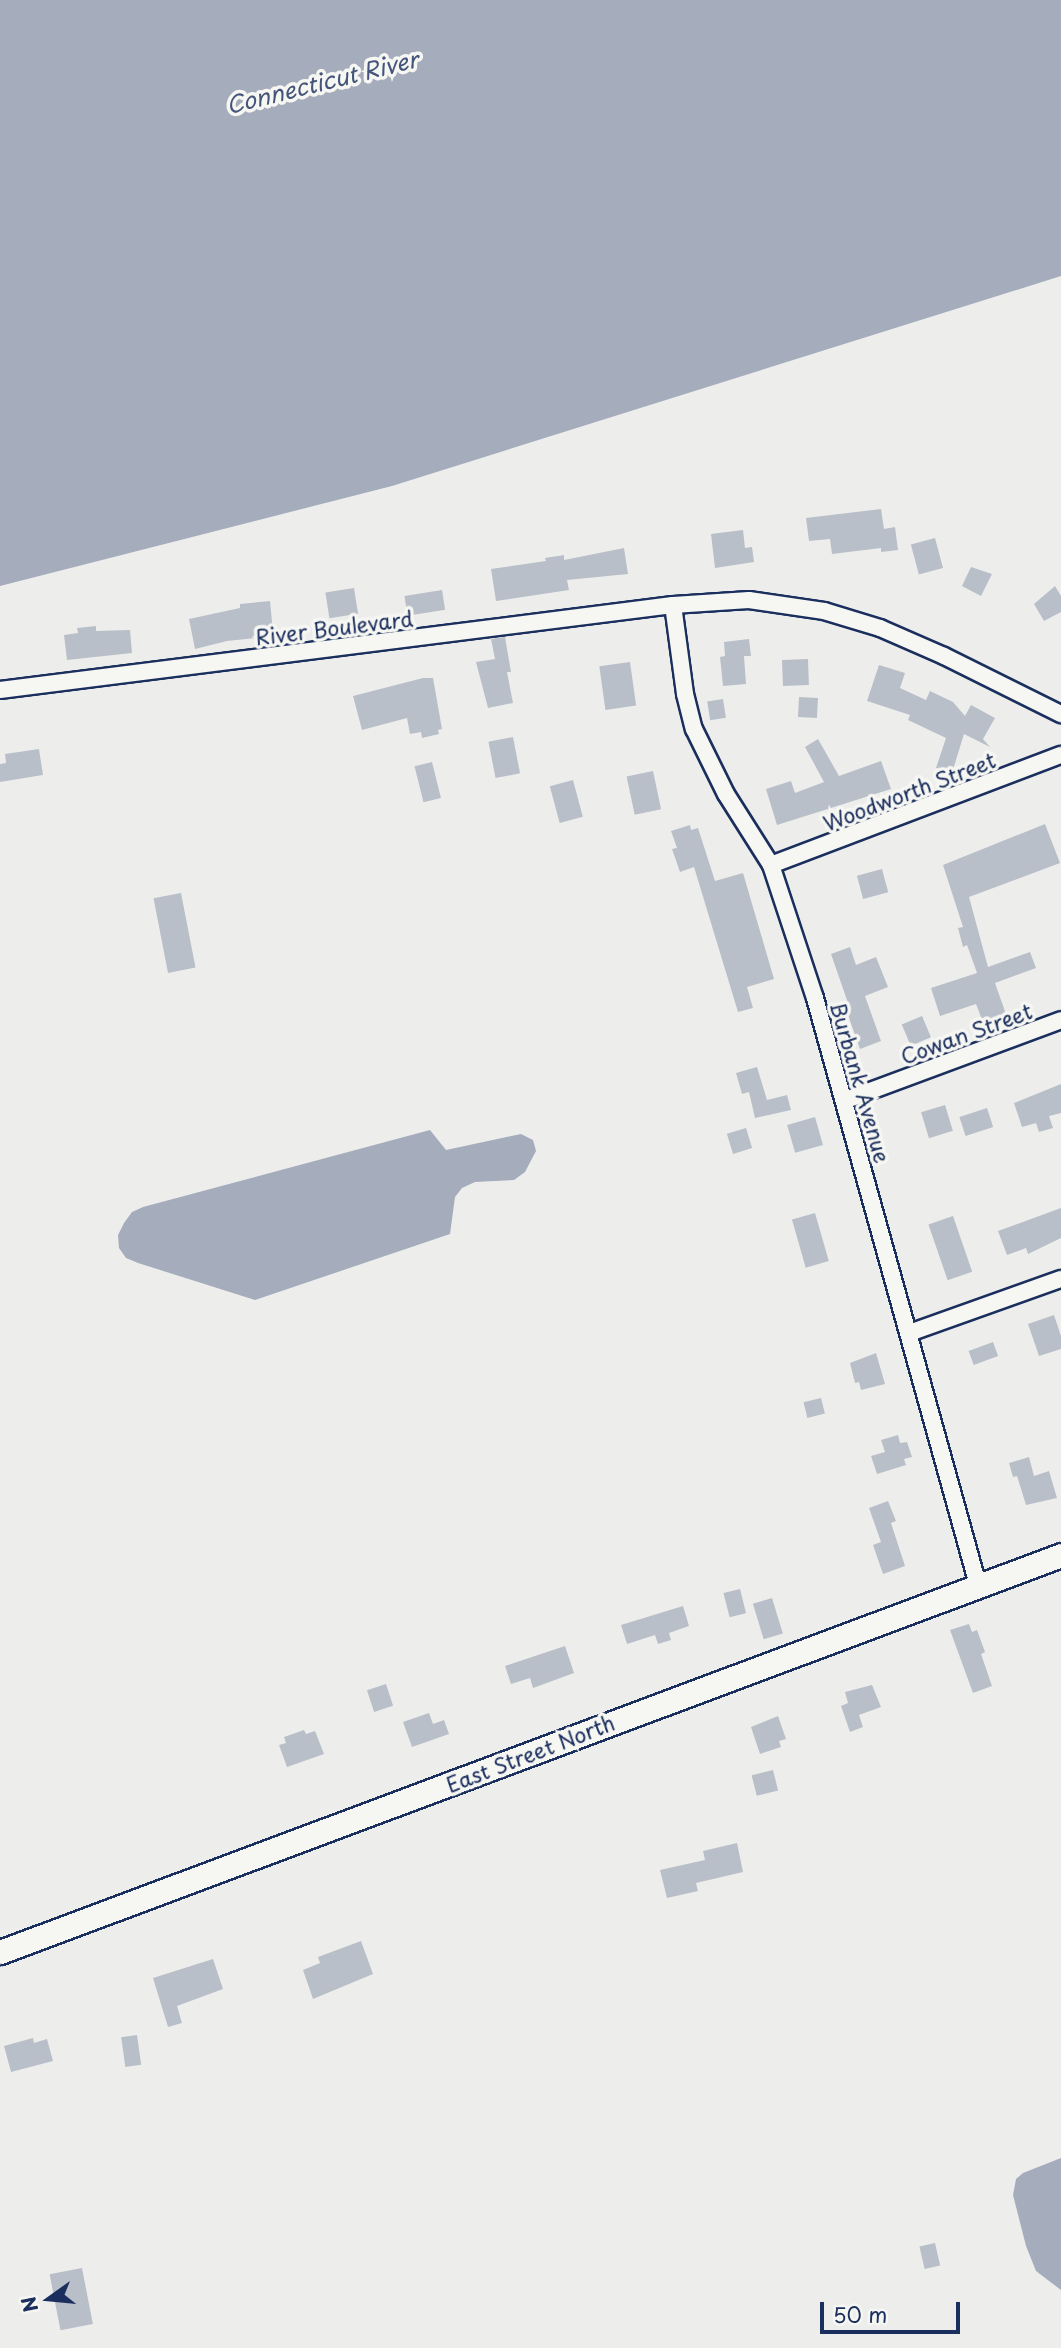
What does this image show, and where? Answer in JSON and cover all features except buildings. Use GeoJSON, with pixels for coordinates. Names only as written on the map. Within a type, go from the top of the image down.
{"type":"FeatureCollection","features":[{"type":"Feature","properties":{"kind":"main road","name":"East Street North"},"geometry":{"type":"LineString","coordinates":[[0,1952],[1061,1555]]}},
{"type":"Feature","properties":{"kind":"street","name":"River Boulevard"},"geometry":{"type":"LineString","coordinates":[[0,690],[673,605],[749,600],[824,611],[880,628],[944,656],[1061,714]]}},
{"type":"Feature","properties":{"kind":"street","name":"Burbank Avenue"},"geometry":{"type":"LineString","coordinates":[[673,605],[685,694],[694,729],[726,793],[771,865],[846,1100],[978,1585]]}},
{"type":"Feature","properties":{"kind":"street","name":"Woodworth Street"},"geometry":{"type":"LineString","coordinates":[[771,865],[1061,755]]}},
{"type":"Feature","properties":{"kind":"street","name":"Cowan Street"},"geometry":{"type":"LineString","coordinates":[[846,1100],[1061,1020]]}},
{"type":"Feature","properties":{"kind":"street"},"geometry":{"type":"LineString","coordinates":[[909,1333],[1061,1279]]}},
{"type":"Feature","properties":{"kind":"water","name":"Connecticut River"},"geometry":{"type":"Polygon","coordinates":[[[0,0],[1061,0],[1061,276],[392,486],[0,586],[0,0]]]}},
{"type":"Feature","properties":{"kind":"water"},"geometry":{"type":"Polygon","coordinates":[[[430,1130],[446,1150],[521,1134],[533,1140],[536,1151],[525,1172],[514,1180],[475,1182],[462,1188],[455,1197],[450,1234],[255,1300],[138,1263],[126,1258],[119,1248],[118,1235],[124,1223],[132,1212],[143,1207],[430,1130]]]}},
{"type":"Feature","properties":{"kind":"water"},"geometry":{"type":"Polygon","coordinates":[[[1061,2158],[1061,2290],[1036,2271],[1026,2246],[1013,2195],[1016,2179],[1023,2173],[1061,2158]]]}}]}
